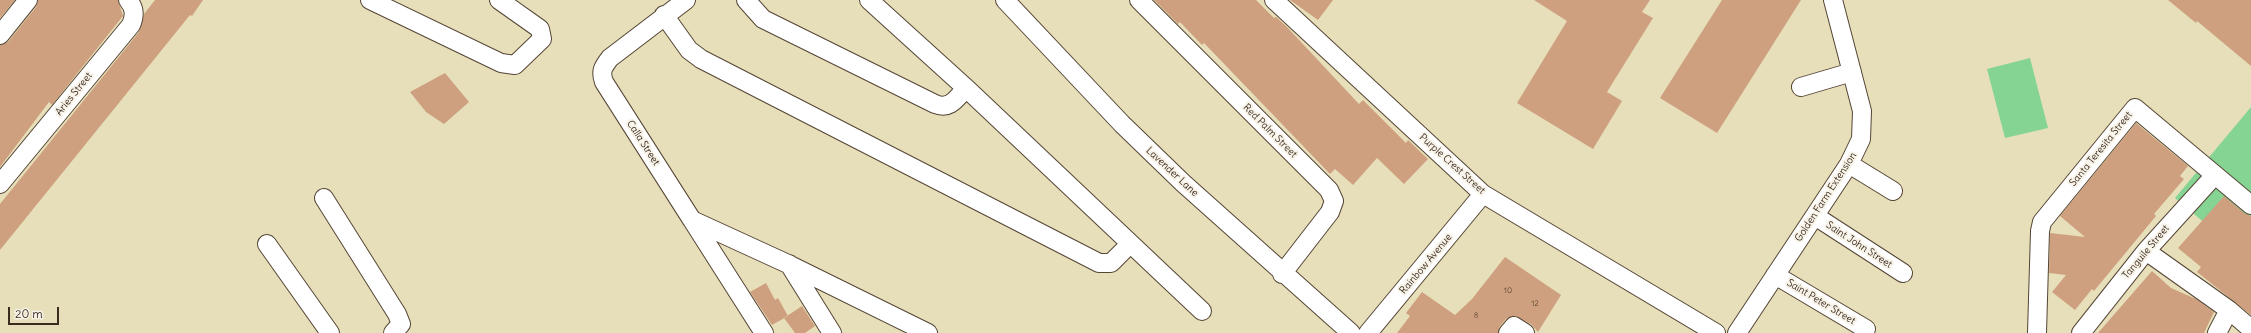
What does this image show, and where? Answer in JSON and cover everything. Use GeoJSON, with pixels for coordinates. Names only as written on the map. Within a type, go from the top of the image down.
{"type":"FeatureCollection","features":[{"type":"Feature","properties":{"kind":"street"},"geometry":{"type":"LineString","coordinates":[[0,35],[28,0]]}},
{"type":"Feature","properties":{"kind":"street","name":"Aries Street"},"geometry":{"type":"LineString","coordinates":[[0,184],[131,25],[134,18],[134,10],[128,0]]}},
{"type":"Feature","properties":{"kind":"street"},"geometry":{"type":"LineString","coordinates":[[370,0],[501,63],[515,65],[542,39],[542,33],[540,29],[499,0]]}},
{"type":"Feature","properties":{"kind":"street","name":"Calla Street"},"geometry":{"type":"LineString","coordinates":[[686,0],[664,15],[610,58],[602,69],[601,74],[604,82],[692,220]]}},
{"type":"Feature","properties":{"kind":"street"},"geometry":{"type":"LineString","coordinates":[[746,0],[763,19],[935,104],[945,107],[951,105],[966,88]]}},
{"type":"Feature","properties":{"kind":"street"},"geometry":{"type":"LineString","coordinates":[[869,0],[966,88],[1202,311]]}},
{"type":"Feature","properties":{"kind":"street","name":"Lavender Lane"},"geometry":{"type":"LineString","coordinates":[[1004,0],[1122,124],[1282,274],[1351,333]]}},
{"type":"Feature","properties":{"kind":"street","name":"Red Palm Street"},"geometry":{"type":"LineString","coordinates":[[1139,0],[1329,190],[1334,201],[1330,212],[1282,274]]}},
{"type":"Feature","properties":{"kind":"street","name":"Golden Farm Extension"},"geometry":{"type":"LineString","coordinates":[[1736,333],[1849,164],[1861,139],[1862,111],[1833,0]]}},
{"type":"Feature","properties":{"kind":"street","name":"Purple Crest Street"},"geometry":{"type":"LineString","coordinates":[[1280,2],[1483,194],[1716,333]]}},
{"type":"Feature","properties":{"kind":"street"},"geometry":{"type":"LineString","coordinates":[[664,15],[689,50],[701,59],[1099,263],[1111,263],[1130,244]]}},
{"type":"Feature","properties":{"kind":"street"},"geometry":{"type":"LineString","coordinates":[[1801,86],[1852,72]]}},
{"type":"Feature","properties":{"kind":"street","name":"Santa Teresita Street"},"geometry":{"type":"LineString","coordinates":[[2037,333],[2040,231],[2042,222],[2135,108],[2251,205]]}},
{"type":"Feature","properties":{"kind":"street"},"geometry":{"type":"LineString","coordinates":[[1849,164],[1893,191]]}},
{"type":"Feature","properties":{"kind":"street","name":"Tanguile Street"},"geometry":{"type":"LineString","coordinates":[[2081,333],[2146,251],[2215,175]]}},
{"type":"Feature","properties":{"kind":"street","name":"Rainbow Avenue"},"geometry":{"type":"LineString","coordinates":[[1368,333],[1483,194]]}},
{"type":"Feature","properties":{"kind":"street"},"geometry":{"type":"LineString","coordinates":[[324,198],[399,319],[401,324],[393,333]]}},
{"type":"Feature","properties":{"kind":"street","name":"Saint John Street"},"geometry":{"type":"LineString","coordinates":[[1815,216],[1903,273]]}},
{"type":"Feature","properties":{"kind":"street"},"geometry":{"type":"LineString","coordinates":[[692,220],[788,264],[928,333]]}},
{"type":"Feature","properties":{"kind":"street"},"geometry":{"type":"LineString","coordinates":[[692,220],[764,333]]}},
{"type":"Feature","properties":{"kind":"street"},"geometry":{"type":"LineString","coordinates":[[267,244],[330,333]]}},
{"type":"Feature","properties":{"kind":"street"},"geometry":{"type":"LineString","coordinates":[[2146,251],[2229,310],[2251,329]]}},
{"type":"Feature","properties":{"kind":"street"},"geometry":{"type":"LineString","coordinates":[[788,264],[832,333]]}},
{"type":"Feature","properties":{"kind":"street","name":"Saint Peter Street"},"geometry":{"type":"LineString","coordinates":[[1775,275],[1866,328]]}},
{"type":"Feature","properties":{"kind":"street"},"geometry":{"type":"LineString","coordinates":[[2217,333],[2229,310]]}},
{"type":"Feature","properties":{"kind":"street"},"geometry":{"type":"LineString","coordinates":[[1508,333],[1514,326],[1525,333]]}},
{"type":"Feature","properties":{"kind":"green space"},"geometry":{"type":"Polygon","coordinates":[[[2030,58],[2048,128],[2005,138],[1987,69],[2030,58]]]}},
{"type":"Feature","properties":{"kind":"green space"},"geometry":{"type":"Polygon","coordinates":[[[2251,107],[2251,262],[2175,198],[2251,107]]]}},
{"type":"Feature","properties":{"kind":"building"},"geometry":{"type":"Polygon","coordinates":[[[0,0],[15,0],[0,18],[0,0]]]}},
{"type":"Feature","properties":{"kind":"building"},"geometry":{"type":"Polygon","coordinates":[[[38,0],[118,0],[123,16],[52,105],[49,102],[0,167],[0,45],[8,42],[36,7],[38,0]]]}},
{"type":"Feature","properties":{"kind":"building"},"geometry":{"type":"Polygon","coordinates":[[[155,0],[203,0],[192,16],[190,15],[0,250],[0,204],[139,32],[144,14],[155,0]]]}},
{"type":"Feature","properties":{"kind":"building"},"geometry":{"type":"Polygon","coordinates":[[[1154,0],[1256,0],[1274,18],[1276,17],[1286,26],[1359,104],[1363,100],[1406,143],[1408,140],[1428,159],[1404,184],[1377,158],[1353,185],[1335,169],[1330,174],[1204,43],[1202,45],[1180,22],[1178,24],[1154,0]]]}},
{"type":"Feature","properties":{"kind":"building"},"geometry":{"type":"Polygon","coordinates":[[[1290,0],[1333,0],[1318,20],[1290,0]]]}},
{"type":"Feature","properties":{"kind":"building"},"geometry":{"type":"Polygon","coordinates":[[[1534,0],[1650,0],[1642,12],[1653,18],[1607,92],[1622,101],[1593,149],[1517,103],[1567,21],[1534,0]]]}},
{"type":"Feature","properties":{"kind":"building"},"geometry":{"type":"Polygon","coordinates":[[[1722,0],[1801,0],[1717,133],[1660,98],[1722,0]]]}},
{"type":"Feature","properties":{"kind":"building"},"geometry":{"type":"Polygon","coordinates":[[[2168,0],[2251,0],[2251,66],[2197,21],[2196,23],[2168,0]]]}},
{"type":"Feature","properties":{"kind":"building"},"geometry":{"type":"Polygon","coordinates":[[[445,73],[469,102],[444,124],[426,112],[410,92],[445,73]]]}},
{"type":"Feature","properties":{"kind":"building"},"geometry":{"type":"Polygon","coordinates":[[[2136,123],[2188,166],[2180,176],[2184,179],[2154,214],[2156,216],[2094,291],[2092,289],[2075,310],[2052,292],[2066,275],[2049,273],[2050,233],[2085,237],[2060,216],[2136,123]]]}},
{"type":"Feature","properties":{"kind":"building"},"geometry":{"type":"Polygon","coordinates":[[[2224,196],[2244,213],[2251,216],[2251,315],[2197,272],[2201,267],[2178,248],[2224,196]]]}},
{"type":"Feature","properties":{"kind":"building"},"geometry":{"type":"Polygon","coordinates":[[[1505,257],[1561,295],[1538,332],[1531,324],[1515,316],[1506,319],[1500,326],[1498,333],[1397,333],[1410,316],[1406,313],[1422,292],[1455,315],[1472,299],[1505,257]]]}},
{"type":"Feature","properties":{"kind":"building"},"geometry":{"type":"Polygon","coordinates":[[[2152,271],[2171,288],[2196,299],[2214,312],[2204,333],[2098,333],[2152,271]]]}},
{"type":"Feature","properties":{"kind":"building"},"geometry":{"type":"Polygon","coordinates":[[[766,283],[775,300],[778,298],[788,316],[772,325],[750,292],[766,283]]]}},
{"type":"Feature","properties":{"kind":"building"},"geometry":{"type":"Polygon","coordinates":[[[802,306],[815,326],[805,333],[795,333],[784,318],[802,306]]]}}]}
